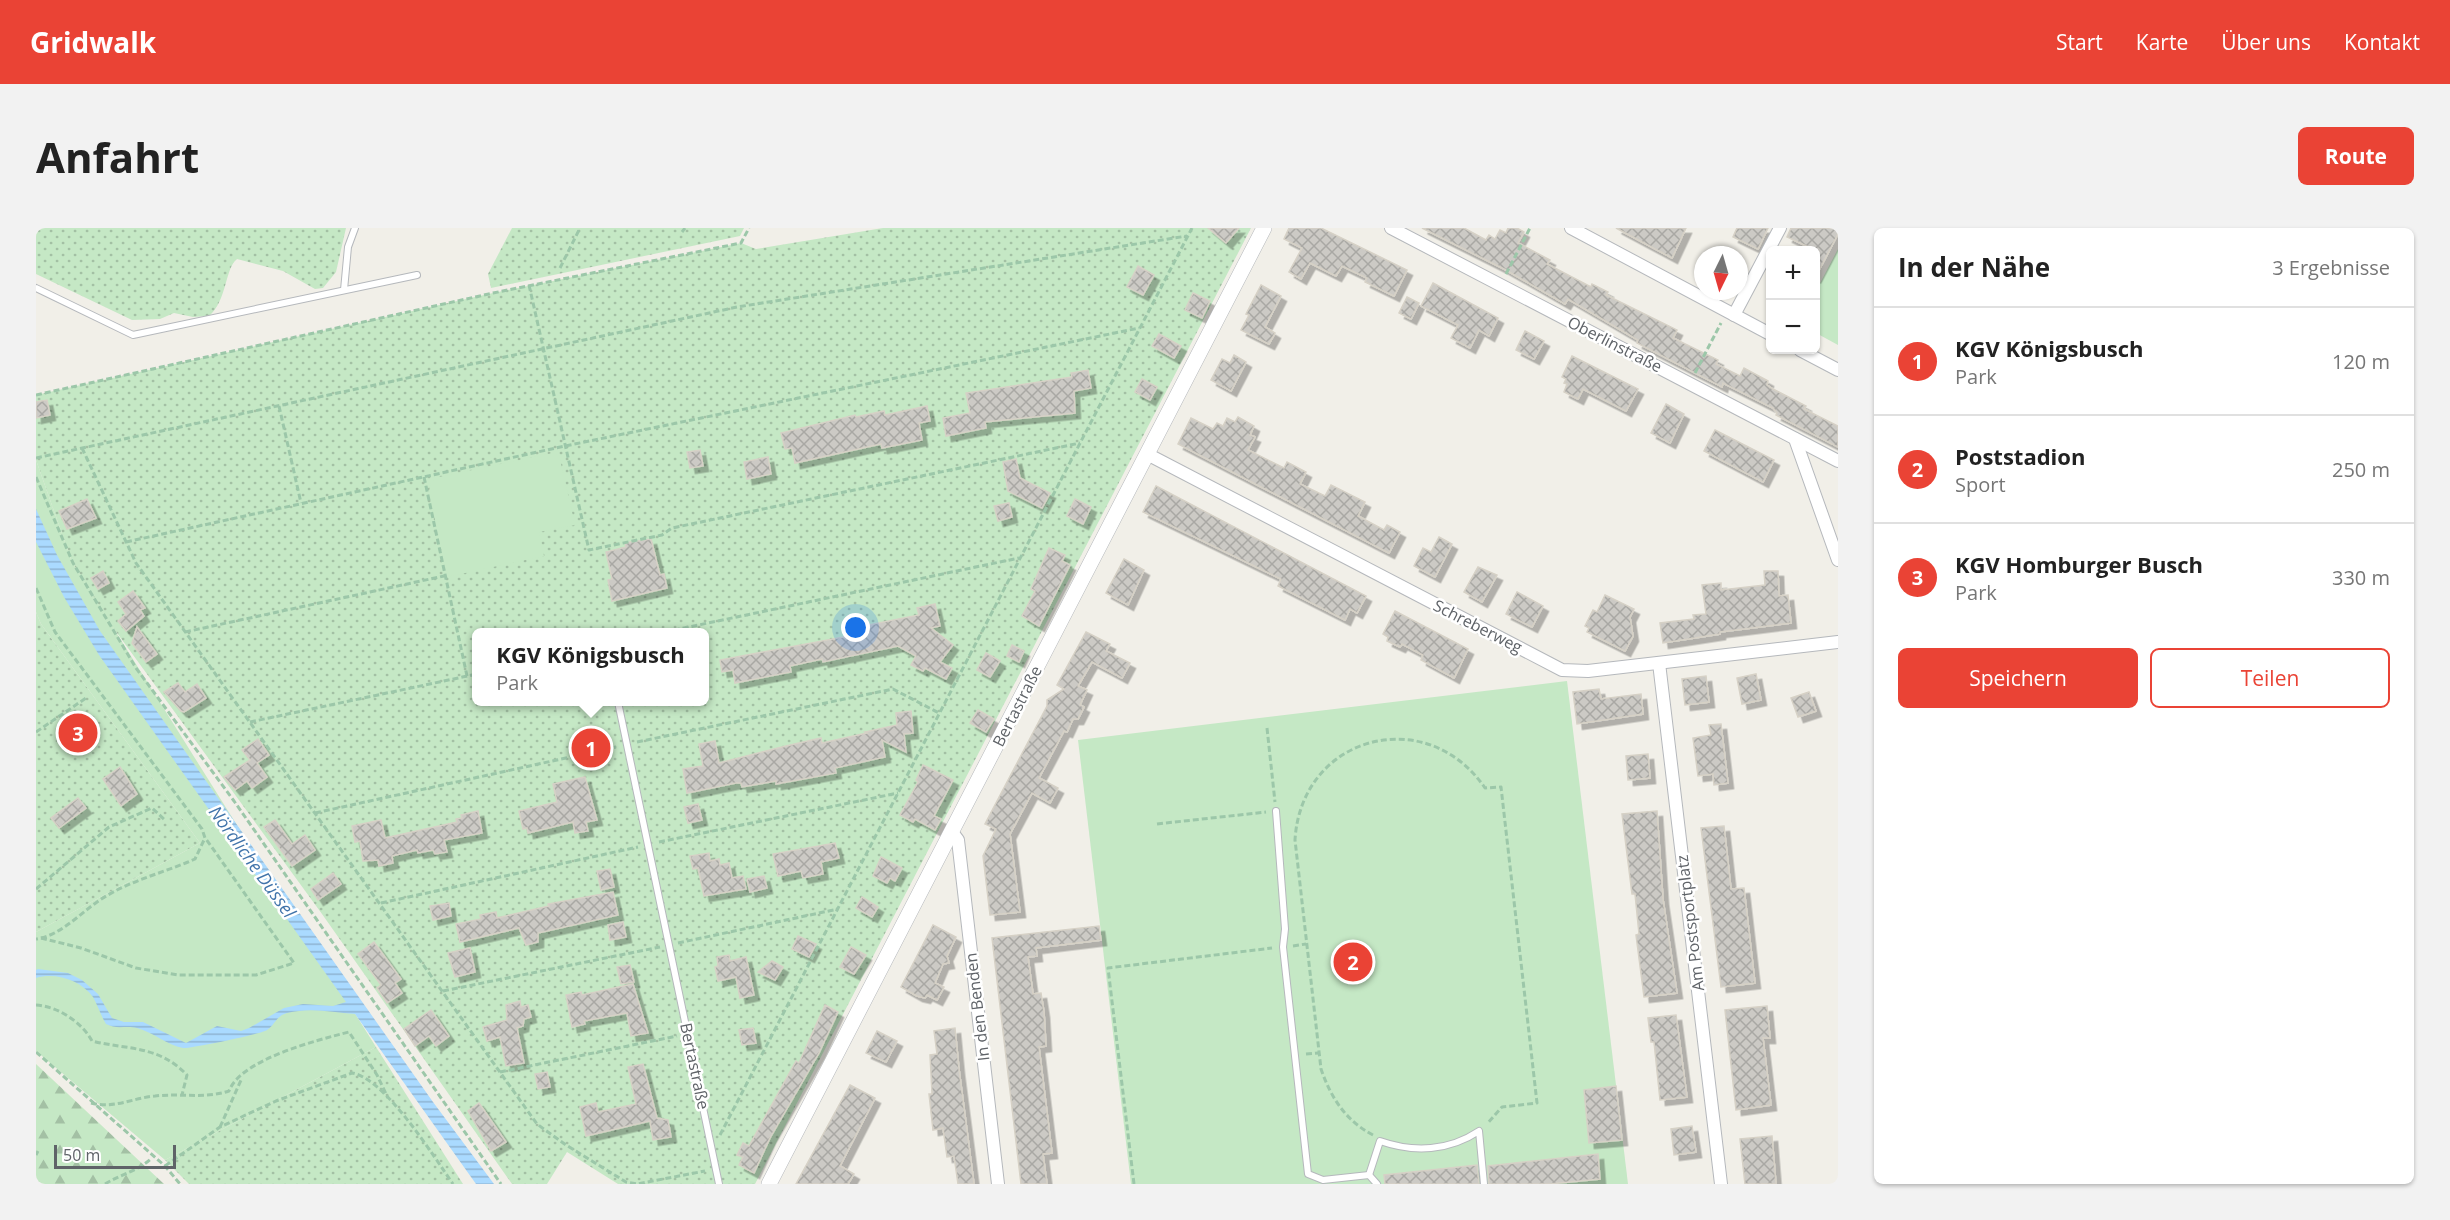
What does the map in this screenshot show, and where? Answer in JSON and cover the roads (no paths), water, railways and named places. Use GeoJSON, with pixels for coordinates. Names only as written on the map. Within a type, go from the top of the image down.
{"type":"FeatureCollection","features":[{"type":"Feature","properties":{"kind":"street","name":"Bertastraße"},"geometry":{"type":"LineString","coordinates":[[769,1184],[1264,228]]}},
{"type":"Feature","properties":{"kind":"street","name":"Oberlinstraße"},"geometry":{"type":"LineString","coordinates":[[1391,228],[1838,461]]}},
{"type":"Feature","properties":{"kind":"street"},"geometry":{"type":"LineString","coordinates":[[1570,228],[1766,332]]}},
{"type":"Feature","properties":{"kind":"street"},"geometry":{"type":"LineString","coordinates":[[1730,313],[1780,228]]}},
{"type":"Feature","properties":{"kind":"street"},"geometry":{"type":"LineString","coordinates":[[1808,354],[1838,370]]}},
{"type":"Feature","properties":{"kind":"street"},"geometry":{"type":"LineString","coordinates":[[1795,439],[1838,560]]}},
{"type":"Feature","properties":{"kind":"street","name":"Schreberweg"},"geometry":{"type":"LineString","coordinates":[[1147,454],[1562,670],[1572,672],[1838,642]]}},
{"type":"Feature","properties":{"kind":"street","name":"Am Postsportplatz"},"geometry":{"type":"LineString","coordinates":[[1659,663],[1721,1184]]}},
{"type":"Feature","properties":{"kind":"street","name":"In den Benden"},"geometry":{"type":"LineString","coordinates":[[952,832],[958,840],[998,1184]]}},
{"type":"Feature","properties":{"kind":"lane"},"geometry":{"type":"LineString","coordinates":[[344,290],[348,247],[356,228]]}},
{"type":"Feature","properties":{"kind":"lane"},"geometry":{"type":"LineString","coordinates":[[36,288],[133,335],[417,275]]}},
{"type":"Feature","properties":{"kind":"lane","name":"Bertastraße"},"geometry":{"type":"LineString","coordinates":[[619,706],[719,1184]]}},
{"type":"Feature","properties":{"kind":"lane"},"geometry":{"type":"LineString","coordinates":[[1276,811],[1286,929],[1282,947],[1308,1174],[1323,1180],[1369,1175]]}},
{"type":"Feature","properties":{"kind":"lane"},"geometry":{"type":"LineString","coordinates":[[1369,1175],[1380,1141],[1398,1148],[1426,1149],[1448,1146],[1479,1131],[1484,1184]]}},
{"type":"Feature","properties":{"kind":"lane"},"geometry":{"type":"LineString","coordinates":[[1369,1175],[1377,1184]]}},
{"type":"Feature","properties":{"kind":"water","name":"Nördliche Düssel"},"geometry":{"type":"Polygon","coordinates":[[[36,509],[57,555],[100,631],[433,1102],[494,1184],[476,1184],[355,1014],[321,1010],[296,1011],[280,1016],[270,1028],[262,1032],[183,1048],[137,1028],[114,1027],[106,1024],[93,997],[75,982],[51,976],[36,978],[38,969],[68,973],[82,980],[98,994],[112,1018],[124,1022],[143,1022],[186,1043],[217,1026],[241,1031],[284,1008],[303,1004],[333,1006],[346,1002],[99,655],[64,597],[36,542],[36,509]]]}},
{"type":"Feature","properties":{"kind":"place","name":"KGV Homburger Busch"},"geometry":{"type":"Point","coordinates":[78,733]}},
{"type":"Feature","properties":{"kind":"place","name":"KGV Königsbusch"},"geometry":{"type":"Point","coordinates":[591,748]}},
{"type":"Feature","properties":{"kind":"place","name":"Poststadion"},"geometry":{"type":"Point","coordinates":[1353,962]}}]}
